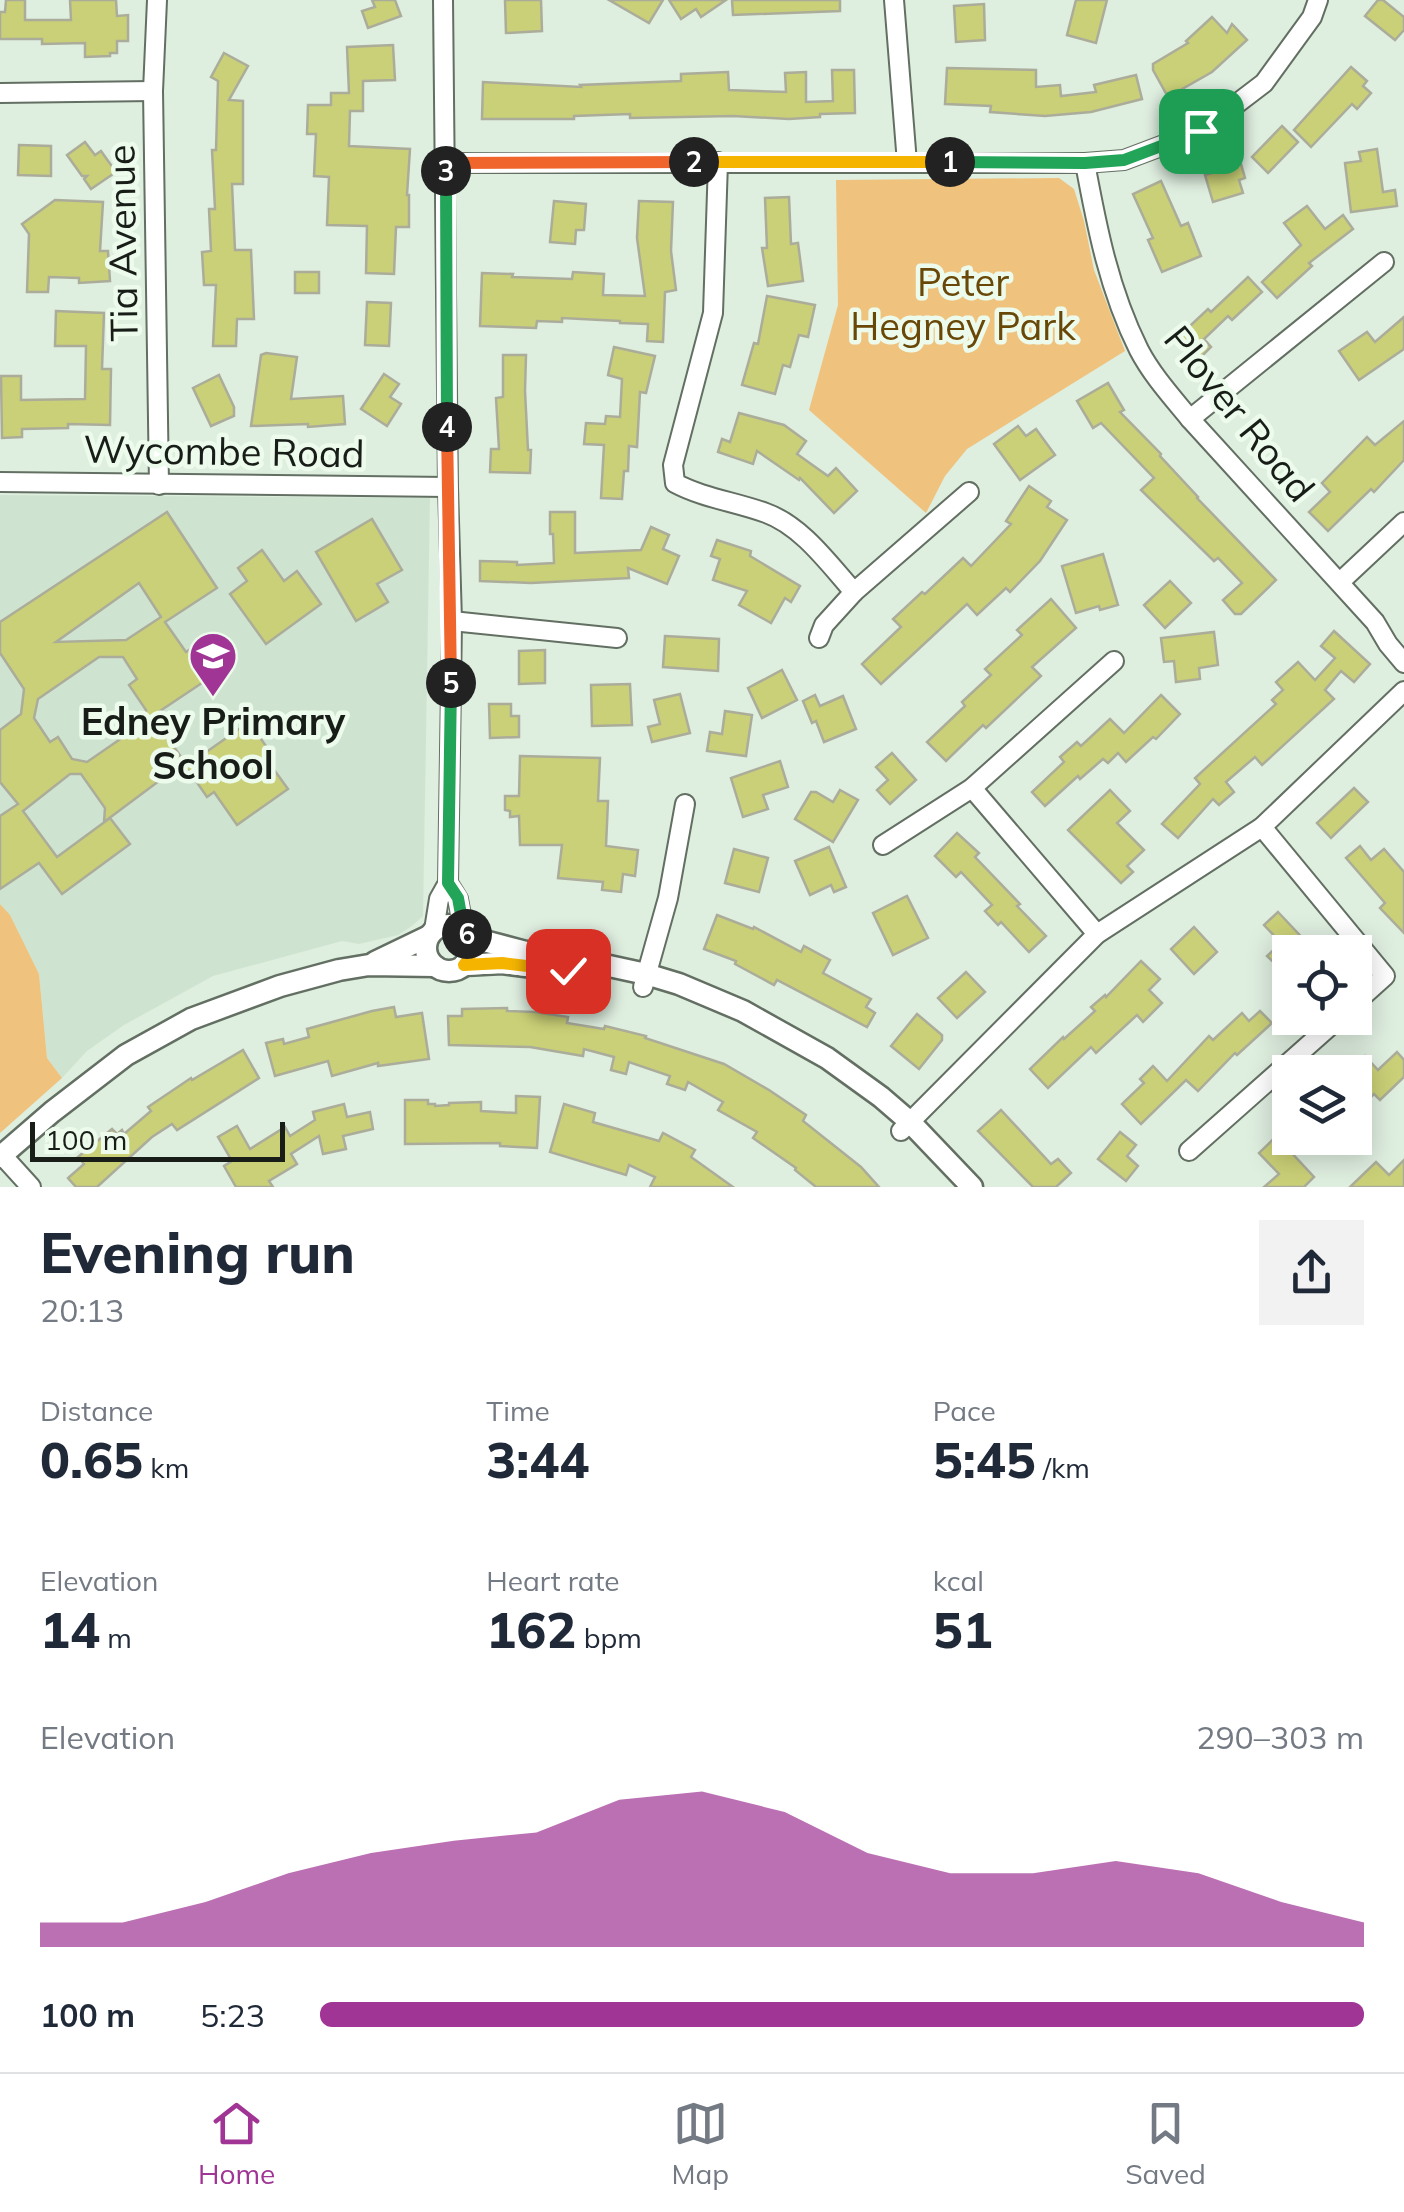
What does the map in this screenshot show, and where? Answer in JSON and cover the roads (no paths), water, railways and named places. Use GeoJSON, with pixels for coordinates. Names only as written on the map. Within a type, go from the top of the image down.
{"type":"FeatureCollection","features":[{"type":"Feature","properties":{"kind":"street","name":"Tia Avenue"},"geometry":{"type":"LineString","coordinates":[[157,0],[153,91],[159,485]]}},
{"type":"Feature","properties":{"kind":"street"},"geometry":{"type":"LineString","coordinates":[[435,966],[426,950],[439,898],[448,883],[452,621],[443,0]]}},
{"type":"Feature","properties":{"kind":"street"},"geometry":{"type":"LineString","coordinates":[[894,0],[907,163]]}},
{"type":"Feature","properties":{"kind":"street"},"geometry":{"type":"LineString","coordinates":[[446,163],[1124,160],[1201,131],[1264,83],[1312,17],[1318,0]]}},
{"type":"Feature","properties":{"kind":"street"},"geometry":{"type":"LineString","coordinates":[[0,93],[153,91]]}},
{"type":"Feature","properties":{"kind":"street"},"geometry":{"type":"LineString","coordinates":[[718,162],[713,313],[674,465],[676,482],[688,490],[770,514],[818,552],[854,592]]}},
{"type":"Feature","properties":{"kind":"street","name":"Plover Road"},"geometry":{"type":"LineString","coordinates":[[1085,163],[1112,287],[1140,353],[1190,419],[1340,582],[1404,662]]}},
{"type":"Feature","properties":{"kind":"street"},"geometry":{"type":"LineString","coordinates":[[1190,419],[1384,262]]}},
{"type":"Feature","properties":{"kind":"street","name":"Wycombe Road"},"geometry":{"type":"LineString","coordinates":[[0,482],[448,487]]}},
{"type":"Feature","properties":{"kind":"street"},"geometry":{"type":"LineString","coordinates":[[819,638],[824,625],[854,592],[968,492]]}},
{"type":"Feature","properties":{"kind":"street"},"geometry":{"type":"LineString","coordinates":[[1340,582],[1404,522]]}},
{"type":"Feature","properties":{"kind":"street"},"geometry":{"type":"LineString","coordinates":[[452,621],[617,638]]}},
{"type":"Feature","properties":{"kind":"street","name":"Plover Road"},"geometry":{"type":"LineString","coordinates":[[1375,622],[1404,644]]}},
{"type":"Feature","properties":{"kind":"street"},"geometry":{"type":"LineString","coordinates":[[883,846],[972,788],[1114,661]]}},
{"type":"Feature","properties":{"kind":"street"},"geometry":{"type":"LineString","coordinates":[[906,1126],[1097,934],[1262,827],[1404,691]]}},
{"type":"Feature","properties":{"kind":"street"},"geometry":{"type":"LineString","coordinates":[[972,788],[1097,934]]}},
{"type":"Feature","properties":{"kind":"street"},"geometry":{"type":"LineString","coordinates":[[645,981],[668,898],[685,804]]}},
{"type":"Feature","properties":{"kind":"street"},"geometry":{"type":"LineString","coordinates":[[1262,827],[1351,935]]}},
{"type":"Feature","properties":{"kind":"street"},"geometry":{"type":"LineString","coordinates":[[448,883],[458,898],[471,952],[464,965]]}},
{"type":"Feature","properties":{"kind":"street"},"geometry":{"type":"LineString","coordinates":[[369,965],[449,925],[526,952],[563,956],[645,981],[768,1039],[817,1067],[906,1126],[972,1187]]}},
{"type":"Feature","properties":{"kind":"street"},"geometry":{"type":"LineString","coordinates":[[1372,960],[1385,976],[1372,988]]}},
{"type":"Feature","properties":{"kind":"street"},"geometry":{"type":"LineString","coordinates":[[31,1187],[1,1156],[88,1084],[171,1028],[280,986],[369,965],[435,966],[451,971],[464,965],[502,963],[645,981]]}},
{"type":"Feature","properties":{"kind":"street"},"geometry":{"type":"LineString","coordinates":[[1190,1151],[1319,1035]]}},
{"type":"Feature","properties":{"kind":"street"},"geometry":{"type":"LineString","coordinates":[[906,1126],[954,1187]]}},
{"type":"Feature","properties":{"kind":"place","name":"Edney Primary School"},"geometry":{"type":"Point","coordinates":[213,698]}},
{"type":"Feature","properties":{"kind":"park label","name":"Peter Hegney Park"},"geometry":{"type":"Point","coordinates":[963,305]}}]}
